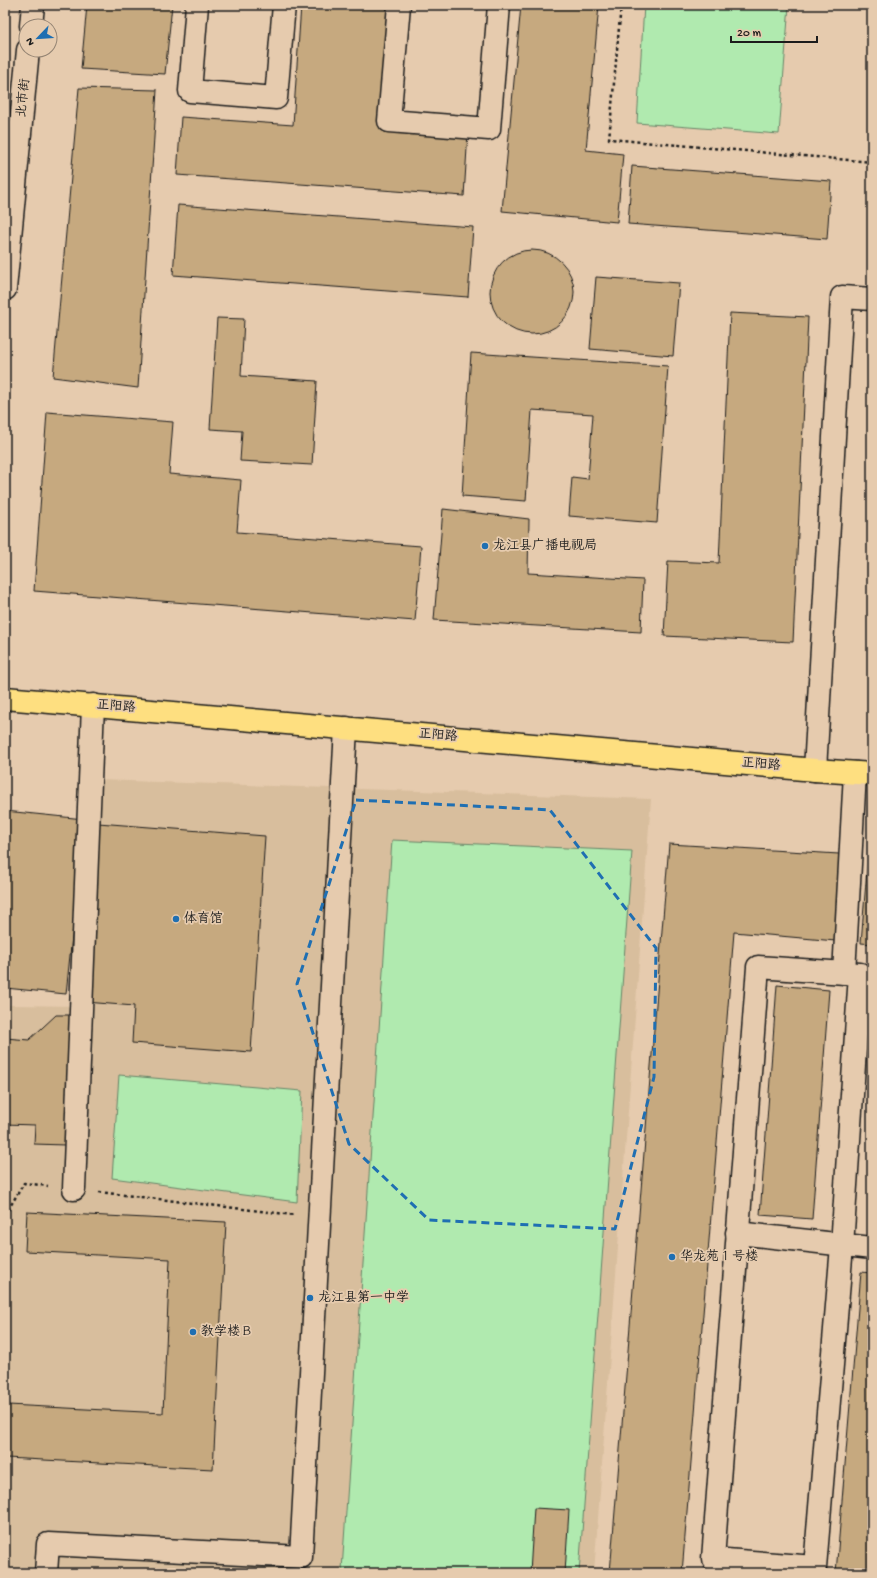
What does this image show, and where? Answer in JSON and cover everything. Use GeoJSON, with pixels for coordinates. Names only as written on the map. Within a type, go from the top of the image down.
{"type":"FeatureCollection","features":[{"type":"Feature","properties":{"kind":"main road","name":"正阳路"},"geometry":{"type":"LineString","coordinates":[[5,698],[815,770],[864,773]]}},
{"type":"Feature","properties":{"kind":"street"},"geometry":{"type":"LineString","coordinates":[[32,18],[33,5]]}},
{"type":"Feature","properties":{"kind":"street"},"geometry":{"type":"LineString","coordinates":[[196,5],[190,91],[276,98],[284,5]]}},
{"type":"Feature","properties":{"kind":"street"},"geometry":{"type":"LineString","coordinates":[[399,5],[390,121],[489,129],[499,5]]}},
{"type":"Feature","properties":{"kind":"street","name":"北市街"},"geometry":{"type":"LineString","coordinates":[[5,289],[27,58]]}},
{"type":"Feature","properties":{"kind":"street"},"geometry":{"type":"LineString","coordinates":[[815,770],[842,297],[872,299]]}},
{"type":"Feature","properties":{"kind":"street"},"geometry":{"type":"LineString","coordinates":[[74,1189],[93,705]]}},
{"type":"Feature","properties":{"kind":"street"},"geometry":{"type":"LineString","coordinates":[[46,1573],[48,1544],[301,1557],[346,728]]}},
{"type":"Feature","properties":{"kind":"street"},"geometry":{"type":"LineString","coordinates":[[844,973],[864,773]]}},
{"type":"Feature","properties":{"kind":"street"},"geometry":{"type":"LineString","coordinates":[[758,967],[860,974],[842,1246],[815,1567],[713,1559],[737,1233],[758,967]]}},
{"type":"Feature","properties":{"kind":"street"},"geometry":{"type":"LineString","coordinates":[[737,1233],[842,1246],[872,1248]]}},
{"type":"Feature","properties":{"kind":"path"},"geometry":{"type":"LineString","coordinates":[[621,5],[609,139],[872,162]]}},
{"type":"Feature","properties":{"kind":"path"},"geometry":{"type":"LineString","coordinates":[[5,1215],[24,1183],[320,1218]]}},
{"type":"Feature","properties":{"kind":"highlighted area"},"geometry":{"type":"Polygon","coordinates":[[[356,800],[550,810],[656,948],[654,1077],[615,1229],[429,1220],[349,1144],[297,984],[356,800]]]}},
{"type":"Feature","properties":{"kind":"shaded area","name":"龙江县第一中学"},"geometry":{"type":"Polygon","coordinates":[[[99,780],[651,799],[594,1573],[5,1573],[5,1023],[9,1005],[81,1006],[99,780]]]}},
{"type":"Feature","properties":{"kind":"green space"},"geometry":{"type":"Polygon","coordinates":[[[644,5],[789,5],[779,134],[637,123],[644,5]]]}},
{"type":"Feature","properties":{"kind":"green space"},"geometry":{"type":"Polygon","coordinates":[[[392,840],[632,851],[579,1573],[366,1573],[342,1570],[392,840]]]}},
{"type":"Feature","properties":{"kind":"green space"},"geometry":{"type":"Polygon","coordinates":[[[119,1075],[302,1091],[297,1202],[112,1178],[119,1075]]]}},
{"type":"Feature","properties":{"kind":"building"},"geometry":{"type":"Polygon","coordinates":[[[87,5],[172,5],[165,74],[81,69],[87,5]]]}},
{"type":"Feature","properties":{"kind":"building"},"geometry":{"type":"Polygon","coordinates":[[[301,5],[388,5],[380,125],[468,132],[464,196],[177,175],[181,117],[293,125],[301,5]]]}},
{"type":"Feature","properties":{"kind":"building"},"geometry":{"type":"Polygon","coordinates":[[[521,5],[599,5],[586,150],[623,154],[617,222],[502,211],[521,5]]]}},
{"type":"Feature","properties":{"kind":"building"},"geometry":{"type":"Polygon","coordinates":[[[79,88],[157,90],[138,388],[53,377],[79,88]]]}},
{"type":"Feature","properties":{"kind":"building"},"geometry":{"type":"Polygon","coordinates":[[[632,166],[831,181],[827,239],[628,224],[632,166]]]}},
{"type":"Feature","properties":{"kind":"building"},"geometry":{"type":"Polygon","coordinates":[[[178,205],[473,227],[468,297],[173,275],[178,205]]]}},
{"type":"Feature","properties":{"kind":"building"},"geometry":{"type":"Polygon","coordinates":[[[532,250],[548,253],[562,262],[571,276],[574,292],[571,308],[562,322],[548,331],[532,334],[516,331],[502,322],[493,308],[490,292],[493,276],[502,262],[516,253],[532,250]]]}},
{"type":"Feature","properties":{"kind":"building"},"geometry":{"type":"Polygon","coordinates":[[[596,277],[679,283],[673,356],[590,349],[596,277]]]}},
{"type":"Feature","properties":{"kind":"building"},"geometry":{"type":"Polygon","coordinates":[[[730,313],[808,317],[793,642],[664,636],[668,561],[719,563],[730,313]]]}},
{"type":"Feature","properties":{"kind":"building"},"geometry":{"type":"Polygon","coordinates":[[[217,318],[244,319],[241,376],[317,381],[312,465],[240,461],[242,431],[210,429],[217,318]]]}},
{"type":"Feature","properties":{"kind":"building"},"geometry":{"type":"Polygon","coordinates":[[[471,353],[668,366],[657,523],[569,516],[572,477],[588,479],[593,414],[532,410],[526,501],[462,496],[471,353]]]}},
{"type":"Feature","properties":{"kind":"building"},"geometry":{"type":"Polygon","coordinates":[[[47,412],[173,422],[169,474],[241,480],[237,532],[421,546],[415,621],[34,591],[47,412]]]}},
{"type":"Feature","properties":{"kind":"building","name":"龙江县广播电视局"},"geometry":{"type":"Polygon","coordinates":[[[443,509],[529,519],[528,573],[643,580],[641,632],[434,620],[443,509]]]}},
{"type":"Feature","properties":{"kind":"building"},"geometry":{"type":"Polygon","coordinates":[[[5,811],[84,819],[66,994],[5,988],[5,811]]]}},
{"type":"Feature","properties":{"kind":"building","name":"体育馆"},"geometry":{"type":"Polygon","coordinates":[[[98,823],[265,836],[251,1052],[132,1043],[134,1006],[86,1002],[98,823]]]}},
{"type":"Feature","properties":{"kind":"building","name":"华龙苑１号楼"},"geometry":{"type":"Polygon","coordinates":[[[669,844],[839,854],[836,941],[734,932],[682,1573],[610,1573],[669,844]]]}},
{"type":"Feature","properties":{"kind":"building"},"geometry":{"type":"Polygon","coordinates":[[[868,857],[872,858],[872,944],[861,943],[868,857]]]}},
{"type":"Feature","properties":{"kind":"building"},"geometry":{"type":"Polygon","coordinates":[[[777,985],[829,990],[812,1219],[760,1215],[777,985]]]}},
{"type":"Feature","properties":{"kind":"building"},"geometry":{"type":"Polygon","coordinates":[[[56,1015],[72,1015],[65,1145],[34,1144],[35,1125],[5,1124],[5,1038],[29,1040],[56,1015]]]}},
{"type":"Feature","properties":{"kind":"building"},"geometry":{"type":"Polygon","coordinates":[[[872,1209],[872,1231],[870,1231],[872,1209]]]}},
{"type":"Feature","properties":{"kind":"building","name":"教学楼Ｂ"},"geometry":{"type":"Polygon","coordinates":[[[27,1212],[226,1222],[213,1469],[6,1458],[8,1405],[163,1413],[170,1259],[25,1251],[27,1212]]]}},
{"type":"Feature","properties":{"kind":"building"},"geometry":{"type":"Polygon","coordinates":[[[861,1272],[872,1273],[872,1573],[836,1573],[861,1272]]]}},
{"type":"Feature","properties":{"kind":"building"},"geometry":{"type":"Polygon","coordinates":[[[534,1508],[569,1510],[565,1573],[530,1573],[534,1508]]]}},
{"type":"Feature","properties":{"kind":"place","name":"龙江县广播电视局"},"geometry":{"type":"Point","coordinates":[485,546]}},
{"type":"Feature","properties":{"kind":"place","name":"体育馆"},"geometry":{"type":"Point","coordinates":[176,919]}},
{"type":"Feature","properties":{"kind":"place","name":"华龙苑１号楼"},"geometry":{"type":"Point","coordinates":[672,1257]}},
{"type":"Feature","properties":{"kind":"place","name":"龙江县第一中学"},"geometry":{"type":"Point","coordinates":[310,1298]}},
{"type":"Feature","properties":{"kind":"place","name":"教学楼Ｂ"},"geometry":{"type":"Point","coordinates":[193,1332]}}]}
